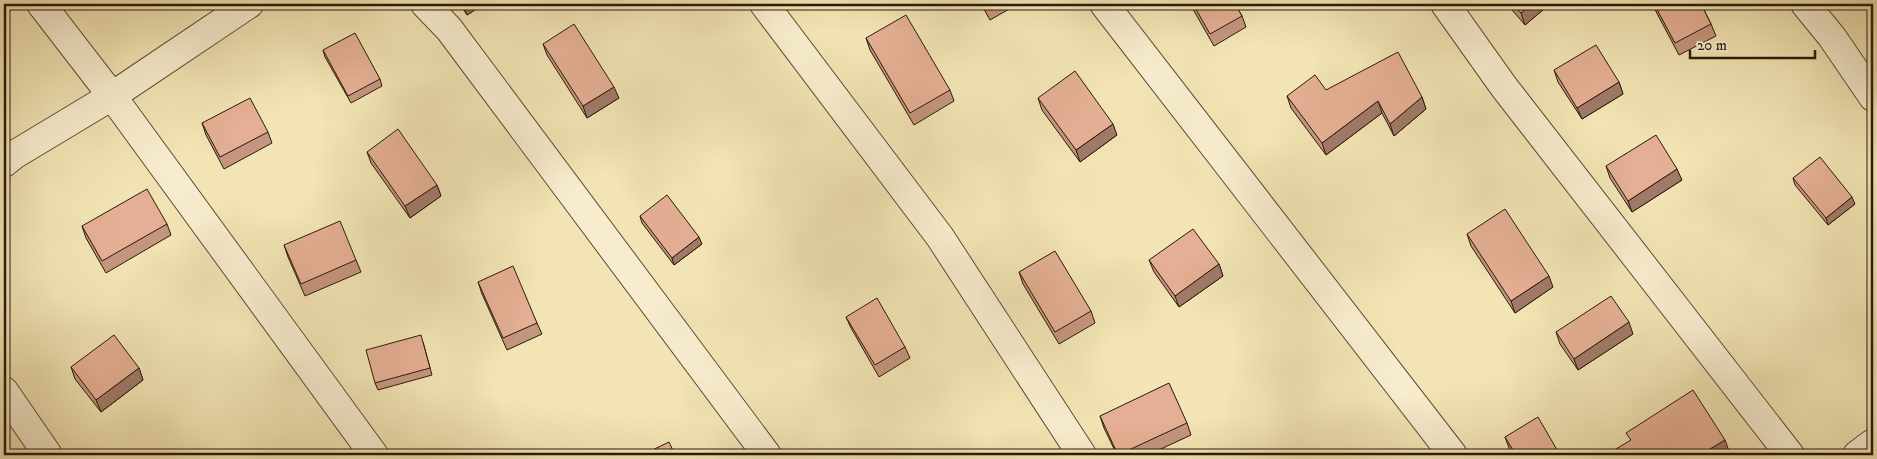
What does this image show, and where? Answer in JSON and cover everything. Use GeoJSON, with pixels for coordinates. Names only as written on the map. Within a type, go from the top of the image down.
{"type":"FeatureCollection","features":[{"type":"Feature","properties":{"kind":"street"},"geometry":{"type":"LineString","coordinates":[[40,4],[112,96],[374,455]]}},
{"type":"Feature","properties":{"kind":"street"},"geometry":{"type":"LineString","coordinates":[[4,163],[14,154],[112,96],[249,4]]}},
{"type":"Feature","properties":{"kind":"street"},"geometry":{"type":"LineString","coordinates":[[425,4],[449,29],[767,455]]}},
{"type":"Feature","properties":{"kind":"street"},"geometry":{"type":"LineString","coordinates":[[764,4],[940,237],[1082,455]]}},
{"type":"Feature","properties":{"kind":"street"},"geometry":{"type":"LineString","coordinates":[[1104,4],[1453,455]]}},
{"type":"Feature","properties":{"kind":"street"},"geometry":{"type":"LineString","coordinates":[[1444,4],[1504,87],[1790,455]]}},
{"type":"Feature","properties":{"kind":"street"},"geometry":{"type":"LineString","coordinates":[[1805,4],[1832,37],[1873,97]]}},
{"type":"Feature","properties":{"kind":"street"},"geometry":{"type":"LineString","coordinates":[[4,391],[48,455]]}},
{"type":"Feature","properties":{"kind":"street"},"geometry":{"type":"LineString","coordinates":[[1857,455],[1873,443]]}},
{"type":"Feature","properties":{"kind":"building"},"geometry":{"type":"Polygon","coordinates":[[[983,4],[993,4],[986,8],[983,4]]]}},
{"type":"Feature","properties":{"kind":"building"},"geometry":{"type":"Polygon","coordinates":[[[1193,4],[1235,4],[1242,16],[1210,34],[1193,4]]]}},
{"type":"Feature","properties":{"kind":"building"},"geometry":{"type":"Polygon","coordinates":[[[1513,4],[1532,4],[1521,13],[1513,4]]]}},
{"type":"Feature","properties":{"kind":"building"},"geometry":{"type":"Polygon","coordinates":[[[1654,4],[1701,4],[1711,24],[1675,43],[1654,4]]]}},
{"type":"Feature","properties":{"kind":"building"},"geometry":{"type":"Polygon","coordinates":[[[906,15],[950,90],[910,113],[866,38],[906,15]]]}},
{"type":"Feature","properties":{"kind":"building"},"geometry":{"type":"Polygon","coordinates":[[[574,24],[614,87],[583,106],[543,44],[574,24]]]}},
{"type":"Feature","properties":{"kind":"building"},"geometry":{"type":"Polygon","coordinates":[[[355,33],[380,79],[348,96],[323,50],[355,33]]]}},
{"type":"Feature","properties":{"kind":"building"},"geometry":{"type":"Polygon","coordinates":[[[1596,45],[1619,82],[1577,108],[1554,70],[1596,45]]]}},
{"type":"Feature","properties":{"kind":"building"},"geometry":{"type":"Polygon","coordinates":[[[1398,52],[1422,97],[1390,124],[1378,101],[1322,143],[1287,96],[1315,75],[1326,90],[1398,52]]]}},
{"type":"Feature","properties":{"kind":"building"},"geometry":{"type":"Polygon","coordinates":[[[1075,71],[1113,124],[1076,150],[1038,98],[1075,71]]]}},
{"type":"Feature","properties":{"kind":"building"},"geometry":{"type":"Polygon","coordinates":[[[250,98],[268,132],[220,157],[202,123],[250,98]]]}},
{"type":"Feature","properties":{"kind":"building"},"geometry":{"type":"Polygon","coordinates":[[[398,129],[437,185],[405,206],[367,152],[398,129]]]}},
{"type":"Feature","properties":{"kind":"building"},"geometry":{"type":"Polygon","coordinates":[[[1656,135],[1677,169],[1628,201],[1606,166],[1656,135]]]}},
{"type":"Feature","properties":{"kind":"building"},"geometry":{"type":"Polygon","coordinates":[[[1820,157],[1852,197],[1826,218],[1793,178],[1820,157]]]}},
{"type":"Feature","properties":{"kind":"building"},"geometry":{"type":"Polygon","coordinates":[[[147,189],[167,224],[102,261],[82,226],[147,189]]]}},
{"type":"Feature","properties":{"kind":"building"},"geometry":{"type":"Polygon","coordinates":[[[667,195],[699,237],[672,258],[640,216],[667,195]]]}},
{"type":"Feature","properties":{"kind":"building"},"geometry":{"type":"Polygon","coordinates":[[[1505,209],[1549,276],[1511,301],[1467,234],[1505,209]]]}},
{"type":"Feature","properties":{"kind":"building"},"geometry":{"type":"Polygon","coordinates":[[[340,221],[356,260],[301,284],[284,245],[340,221]]]}},
{"type":"Feature","properties":{"kind":"building"},"geometry":{"type":"Polygon","coordinates":[[[1193,229],[1219,264],[1175,296],[1149,260],[1193,229]]]}},
{"type":"Feature","properties":{"kind":"building"},"geometry":{"type":"Polygon","coordinates":[[[1055,251],[1091,311],[1055,332],[1019,272],[1055,251]]]}},
{"type":"Feature","properties":{"kind":"building"},"geometry":{"type":"Polygon","coordinates":[[[513,266],[537,323],[503,338],[478,282],[513,266]]]}},
{"type":"Feature","properties":{"kind":"building"},"geometry":{"type":"Polygon","coordinates":[[[1611,296],[1629,322],[1574,359],[1556,332],[1611,296]]]}},
{"type":"Feature","properties":{"kind":"building"},"geometry":{"type":"Polygon","coordinates":[[[1873,296],[1873,308],[1868,300],[1873,296]]]}},
{"type":"Feature","properties":{"kind":"building"},"geometry":{"type":"Polygon","coordinates":[[[877,298],[905,347],[875,365],[846,317],[877,298]]]}},
{"type":"Feature","properties":{"kind":"building"},"geometry":{"type":"Polygon","coordinates":[[[114,335],[139,368],[96,400],[71,367],[114,335]]]}},
{"type":"Feature","properties":{"kind":"building"},"geometry":{"type":"Polygon","coordinates":[[[421,335],[430,368],[375,383],[366,350],[421,335]]]}},
{"type":"Feature","properties":{"kind":"building"},"geometry":{"type":"Polygon","coordinates":[[[1169,383],[1187,423],[1118,455],[1100,416],[1169,383]]]}},
{"type":"Feature","properties":{"kind":"building"},"geometry":{"type":"Polygon","coordinates":[[[1693,390],[1725,440],[1700,455],[1606,455],[1631,440],[1626,433],[1693,390]]]}},
{"type":"Feature","properties":{"kind":"building"},"geometry":{"type":"Polygon","coordinates":[[[1538,417],[1560,455],[1516,455],[1505,437],[1538,417]]]}},
{"type":"Feature","properties":{"kind":"building"},"geometry":{"type":"Polygon","coordinates":[[[669,442],[675,455],[642,455],[669,442]]]}}]}
